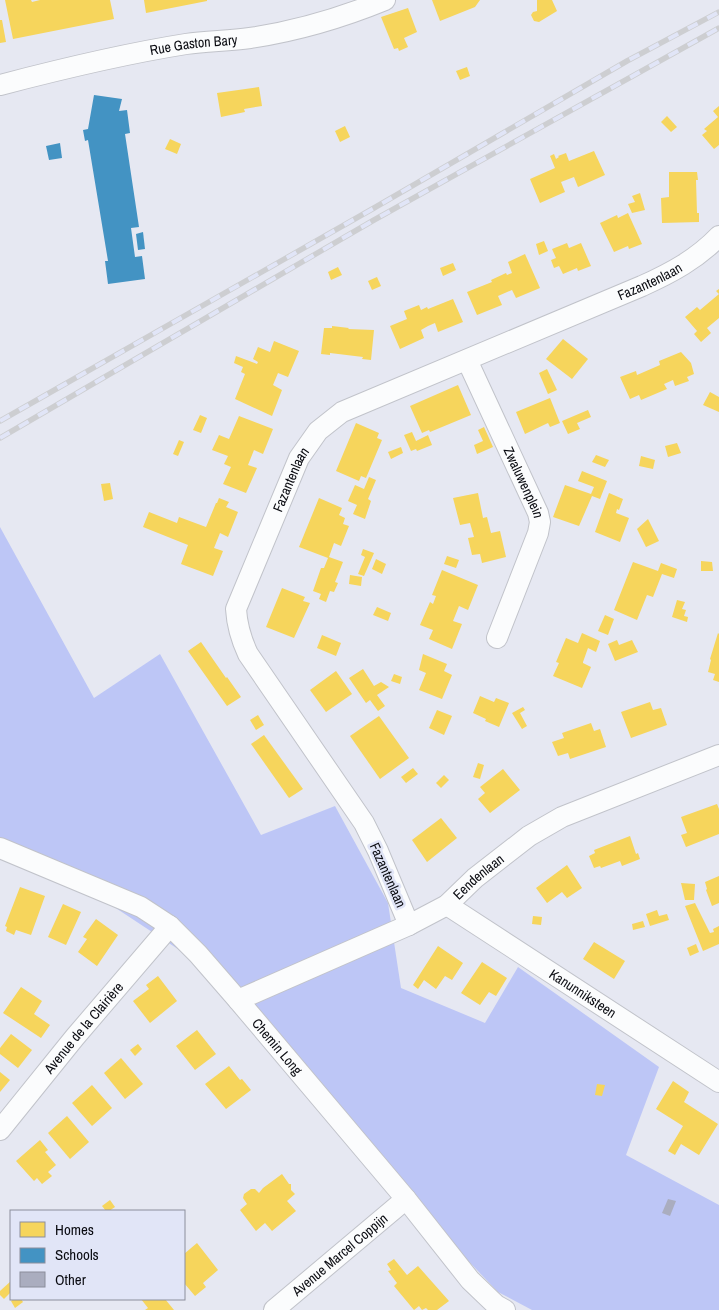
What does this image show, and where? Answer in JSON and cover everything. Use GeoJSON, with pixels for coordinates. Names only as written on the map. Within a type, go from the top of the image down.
{"type":"FeatureCollection","features":[{"type":"Feature","properties":{"kind":"street","name":"Rue Gaston Bary"},"geometry":{"type":"LineString","coordinates":[[0,85],[74,66],[148,51],[281,32],[326,21],[385,0]]}},
{"type":"Feature","properties":{"kind":"street","name":"Fazantenlaan"},"geometry":{"type":"LineString","coordinates":[[409,925],[378,851],[364,823],[248,654],[240,637],[236,621],[236,609],[299,458],[318,431],[342,412],[642,286],[676,270],[708,248],[719,236]]}},
{"type":"Feature","properties":{"kind":"street","name":"Zwaluwenplein"},"geometry":{"type":"LineString","coordinates":[[467,360],[538,513],[540,522],[538,533],[497,638]]}},
{"type":"Feature","properties":{"kind":"street","name":"Eendenlaan"},"geometry":{"type":"LineString","coordinates":[[238,1000],[409,925],[447,905],[475,878],[529,836],[562,817],[719,756]]}},
{"type":"Feature","properties":{"kind":"street","name":"Chemin Long"},"geometry":{"type":"LineString","coordinates":[[0,848],[142,907],[170,926],[198,954],[238,1000],[406,1200],[470,1280],[496,1305],[505,1310]]}},
{"type":"Feature","properties":{"kind":"street","name":"Kanunniksteen"},"geometry":{"type":"LineString","coordinates":[[447,905],[719,1082]]}},
{"type":"Feature","properties":{"kind":"street","name":"Avenue de la Clairière"},"geometry":{"type":"LineString","coordinates":[[0,1130],[75,1037],[170,926]]}},
{"type":"Feature","properties":{"kind":"street","name":"Avenue Marcel Coppijn"},"geometry":{"type":"LineString","coordinates":[[274,1310],[406,1200]]}},
{"type":"Feature","properties":{"kind":"shaded area"},"geometry":{"type":"Polygon","coordinates":[[[0,527],[94,698],[160,654],[261,835],[335,806],[388,903],[401,988],[485,1023],[518,967],[659,1067],[626,1155],[719,1205],[719,1310],[532,1310],[498,1292],[454,1246],[237,988],[96,895],[0,858],[0,527]]]}},
{"type":"Feature","properties":{"kind":"building: Homes"},"geometry":{"type":"Polygon","coordinates":[[[5,0],[31,0],[32,2],[40,0],[110,0],[114,19],[13,39],[5,0]]]}},
{"type":"Feature","properties":{"kind":"building: Homes"},"geometry":{"type":"Polygon","coordinates":[[[144,0],[207,0],[207,1],[146,13],[144,0]]]}},
{"type":"Feature","properties":{"kind":"building: Homes"},"geometry":{"type":"Polygon","coordinates":[[[432,0],[480,0],[475,7],[440,21],[432,0]]]}},
{"type":"Feature","properties":{"kind":"building: Homes"},"geometry":{"type":"Polygon","coordinates":[[[537,0],[552,0],[557,11],[539,22],[534,21],[531,15],[537,11],[537,0]]]}},
{"type":"Feature","properties":{"kind":"building: Homes"},"geometry":{"type":"Polygon","coordinates":[[[408,8],[417,32],[404,38],[408,47],[399,51],[398,48],[394,49],[381,17],[408,8]]]}},
{"type":"Feature","properties":{"kind":"building: Homes"},"geometry":{"type":"Polygon","coordinates":[[[0,20],[2,20],[6,42],[0,43],[0,20]]]}},
{"type":"Feature","properties":{"kind":"building: Homes"},"geometry":{"type":"Polygon","coordinates":[[[467,67],[470,76],[460,80],[456,71],[467,67]]]}},
{"type":"Feature","properties":{"kind":"building: Homes"},"geometry":{"type":"Polygon","coordinates":[[[259,87],[262,106],[244,109],[245,112],[221,117],[217,93],[259,87]]]}},
{"type":"Feature","properties":{"kind":"building: Homes"},"geometry":{"type":"Polygon","coordinates":[[[719,106],[719,145],[714,149],[702,135],[707,131],[704,129],[718,117],[713,111],[719,106]]]}},
{"type":"Feature","properties":{"kind":"building: Homes"},"geometry":{"type":"Polygon","coordinates":[[[667,116],[677,127],[671,132],[661,122],[667,116]]]}},
{"type":"Feature","properties":{"kind":"building: Homes"},"geometry":{"type":"Polygon","coordinates":[[[345,126],[350,137],[340,142],[335,131],[345,126]]]}},
{"type":"Feature","properties":{"kind":"building: Homes"},"geometry":{"type":"Polygon","coordinates":[[[170,139],[181,144],[177,154],[165,149],[170,139]]]}},
{"type":"Feature","properties":{"kind":"building: Homes"},"geometry":{"type":"Polygon","coordinates":[[[594,151],[605,175],[578,187],[574,177],[561,182],[565,192],[540,203],[530,179],[555,168],[550,156],[554,154],[556,159],[558,156],[566,153],[569,161],[594,151]]]}},
{"type":"Feature","properties":{"kind":"building: Homes"},"geometry":{"type":"Polygon","coordinates":[[[669,172],[697,172],[697,213],[699,213],[699,222],[662,223],[661,198],[669,197],[669,172]]]}},
{"type":"Feature","properties":{"kind":"building: Homes"},"geometry":{"type":"Polygon","coordinates":[[[640,193],[645,210],[632,213],[628,204],[635,202],[632,196],[640,193]]]}},
{"type":"Feature","properties":{"kind":"building: Homes"},"geometry":{"type":"Polygon","coordinates":[[[628,213],[642,244],[629,249],[628,246],[614,252],[600,223],[617,215],[618,218],[628,213]]]}},
{"type":"Feature","properties":{"kind":"building: Homes"},"geometry":{"type":"Polygon","coordinates":[[[544,241],[548,251],[539,255],[536,244],[544,241]]]}},
{"type":"Feature","properties":{"kind":"building: Homes"},"geometry":{"type":"Polygon","coordinates":[[[567,243],[569,248],[581,243],[591,266],[578,271],[577,268],[563,274],[559,266],[554,268],[551,260],[556,258],[552,249],[567,243]]]}},
{"type":"Feature","properties":{"kind":"building: Homes"},"geometry":{"type":"Polygon","coordinates":[[[525,254],[540,288],[516,298],[512,290],[498,296],[502,305],[477,315],[467,292],[492,282],[491,280],[506,273],[507,275],[512,273],[508,262],[525,254]]]}},
{"type":"Feature","properties":{"kind":"building: Homes"},"geometry":{"type":"Polygon","coordinates":[[[453,263],[456,270],[443,276],[440,268],[453,263]]]}},
{"type":"Feature","properties":{"kind":"building: Homes"},"geometry":{"type":"Polygon","coordinates":[[[338,267],[342,275],[331,280],[328,272],[338,267]]]}},
{"type":"Feature","properties":{"kind":"building: Homes"},"geometry":{"type":"Polygon","coordinates":[[[377,277],[381,286],[372,290],[368,281],[377,277]]]}},
{"type":"Feature","properties":{"kind":"building: Homes"},"geometry":{"type":"Polygon","coordinates":[[[719,294],[719,318],[707,328],[711,333],[701,342],[694,334],[697,331],[685,317],[697,307],[700,310],[719,294]]]}},
{"type":"Feature","properties":{"kind":"building: Homes"},"geometry":{"type":"Polygon","coordinates":[[[453,299],[463,322],[438,332],[435,323],[428,326],[421,330],[424,338],[400,349],[390,326],[407,319],[404,311],[419,305],[421,310],[427,307],[428,309],[453,299]]]}},
{"type":"Feature","properties":{"kind":"building: Homes"},"geometry":{"type":"Polygon","coordinates":[[[332,326],[374,330],[371,360],[362,359],[363,357],[330,353],[330,355],[321,354],[324,328],[332,328],[332,326]]]}},
{"type":"Feature","properties":{"kind":"building: Homes"},"geometry":{"type":"Polygon","coordinates":[[[563,339],[588,359],[572,379],[546,359],[563,339]]]}},
{"type":"Feature","properties":{"kind":"building: Homes"},"geometry":{"type":"Polygon","coordinates":[[[274,341],[299,351],[288,377],[278,373],[273,385],[282,390],[272,416],[235,399],[245,374],[241,372],[243,367],[234,363],[236,356],[257,364],[258,362],[253,359],[258,347],[270,352],[274,341]]]}},
{"type":"Feature","properties":{"kind":"building: Homes"},"geometry":{"type":"Polygon","coordinates":[[[681,352],[691,363],[694,374],[687,377],[689,381],[675,386],[673,380],[664,384],[667,389],[641,400],[639,395],[630,399],[620,377],[636,371],[637,375],[660,365],[659,361],[681,352]]]}},
{"type":"Feature","properties":{"kind":"building: Homes"},"geometry":{"type":"Polygon","coordinates":[[[547,369],[557,390],[548,394],[539,373],[547,369]]]}},
{"type":"Feature","properties":{"kind":"building: Homes"},"geometry":{"type":"Polygon","coordinates":[[[458,385],[471,415],[430,432],[429,430],[422,433],[410,406],[458,385]]]}},
{"type":"Feature","properties":{"kind":"building: Homes"},"geometry":{"type":"Polygon","coordinates":[[[710,392],[719,397],[719,412],[703,405],[710,392]]]}},
{"type":"Feature","properties":{"kind":"building: Homes"},"geometry":{"type":"Polygon","coordinates":[[[550,398],[560,423],[550,427],[548,423],[525,434],[516,412],[550,398]]]}},
{"type":"Feature","properties":{"kind":"building: Homes"},"geometry":{"type":"Polygon","coordinates":[[[588,410],[591,417],[577,423],[580,429],[568,434],[562,421],[588,410]]]}},
{"type":"Feature","properties":{"kind":"building: Homes"},"geometry":{"type":"Polygon","coordinates":[[[200,415],[207,418],[201,433],[193,430],[200,415]]]}},
{"type":"Feature","properties":{"kind":"building: Homes"},"geometry":{"type":"Polygon","coordinates":[[[239,416],[273,429],[263,454],[254,450],[248,465],[257,468],[246,493],[223,484],[231,467],[224,464],[228,456],[212,450],[219,435],[229,439],[239,416]]]}},
{"type":"Feature","properties":{"kind":"building: Homes"},"geometry":{"type":"Polygon","coordinates":[[[356,423],[379,433],[377,438],[382,440],[366,478],[361,476],[359,481],[336,471],[356,423]]]}},
{"type":"Feature","properties":{"kind":"building: Homes"},"geometry":{"type":"Polygon","coordinates":[[[484,427],[493,447],[477,454],[474,445],[483,441],[478,430],[484,427]]]}},
{"type":"Feature","properties":{"kind":"building: Homes"},"geometry":{"type":"Polygon","coordinates":[[[412,432],[416,441],[428,435],[432,445],[417,451],[416,449],[411,451],[404,435],[412,432]]]}},
{"type":"Feature","properties":{"kind":"building: Homes"},"geometry":{"type":"Polygon","coordinates":[[[179,440],[184,442],[178,456],[173,454],[179,440]]]}},
{"type":"Feature","properties":{"kind":"building: Homes"},"geometry":{"type":"Polygon","coordinates":[[[677,443],[681,453],[668,457],[665,446],[677,443]]]}},
{"type":"Feature","properties":{"kind":"building: Homes"},"geometry":{"type":"Polygon","coordinates":[[[401,447],[403,453],[391,459],[388,452],[401,447]]]}},
{"type":"Feature","properties":{"kind":"building: Homes"},"geometry":{"type":"Polygon","coordinates":[[[596,455],[609,460],[605,467],[592,462],[596,455]]]}},
{"type":"Feature","properties":{"kind":"building: Homes"},"geometry":{"type":"Polygon","coordinates":[[[641,456],[655,460],[653,469],[639,466],[641,456]]]}},
{"type":"Feature","properties":{"kind":"building: Homes"},"geometry":{"type":"Polygon","coordinates":[[[582,471],[607,481],[600,499],[592,496],[579,526],[553,517],[565,485],[591,494],[594,487],[578,481],[582,471]]]}},
{"type":"Feature","properties":{"kind":"building: Homes"},"geometry":{"type":"Polygon","coordinates":[[[369,477],[376,480],[368,499],[371,501],[365,519],[353,514],[357,505],[348,501],[355,485],[364,489],[369,477]]]}},
{"type":"Feature","properties":{"kind":"building: Homes"},"geometry":{"type":"Polygon","coordinates":[[[110,483],[113,499],[104,501],[101,484],[110,483]]]}},
{"type":"Feature","properties":{"kind":"building: Homes"},"geometry":{"type":"Polygon","coordinates":[[[478,493],[483,518],[487,517],[491,533],[500,531],[506,557],[482,563],[480,554],[472,555],[468,538],[474,537],[470,523],[460,525],[453,498],[478,493]]]}},
{"type":"Feature","properties":{"kind":"building: Homes"},"geometry":{"type":"Polygon","coordinates":[[[609,493],[623,499],[616,513],[629,518],[620,542],[595,532],[609,493]]]}},
{"type":"Feature","properties":{"kind":"building: Homes"},"geometry":{"type":"Polygon","coordinates":[[[219,498],[229,502],[226,507],[238,512],[228,537],[220,533],[214,548],[223,551],[213,576],[181,564],[188,545],[143,527],[149,512],[177,523],[179,517],[206,527],[219,498]]]}},
{"type":"Feature","properties":{"kind":"building: Homes"},"geometry":{"type":"Polygon","coordinates":[[[319,498],[342,508],[339,515],[345,518],[343,524],[349,526],[341,546],[334,543],[329,557],[343,562],[335,582],[338,583],[334,592],[330,591],[326,602],[319,599],[321,594],[313,591],[321,568],[324,568],[328,558],[299,547],[319,498]]]}},
{"type":"Feature","properties":{"kind":"building: Homes"},"geometry":{"type":"Polygon","coordinates":[[[648,519],[659,541],[646,547],[637,529],[648,519]]]}},
{"type":"Feature","properties":{"kind":"building: Homes"},"geometry":{"type":"Polygon","coordinates":[[[363,549],[374,553],[364,576],[358,574],[365,557],[361,555],[363,549]]]}},
{"type":"Feature","properties":{"kind":"building: Homes"},"geometry":{"type":"Polygon","coordinates":[[[447,556],[459,560],[456,568],[444,564],[447,556]]]}},
{"type":"Feature","properties":{"kind":"building: Homes"},"geometry":{"type":"Polygon","coordinates":[[[376,559],[386,564],[382,574],[372,569],[376,559]]]}},
{"type":"Feature","properties":{"kind":"building: Homes"},"geometry":{"type":"Polygon","coordinates":[[[701,561],[712,562],[713,571],[701,571],[701,561]]]}},
{"type":"Feature","properties":{"kind":"building: Homes"},"geometry":{"type":"Polygon","coordinates":[[[633,562],[658,571],[661,563],[677,569],[674,578],[662,574],[653,597],[647,595],[637,620],[614,610],[633,562]]]}},
{"type":"Feature","properties":{"kind":"building: Homes"},"geometry":{"type":"Polygon","coordinates":[[[442,570],[478,585],[468,610],[459,606],[453,621],[462,624],[452,649],[429,639],[433,630],[420,625],[430,602],[433,604],[436,596],[432,595],[442,570]]]}},
{"type":"Feature","properties":{"kind":"building: Homes"},"geometry":{"type":"Polygon","coordinates":[[[350,575],[362,577],[361,586],[349,584],[350,575]]]}},
{"type":"Feature","properties":{"kind":"building: Homes"},"geometry":{"type":"Polygon","coordinates":[[[282,588],[305,597],[303,601],[310,603],[294,638],[266,627],[282,588]]]}},
{"type":"Feature","properties":{"kind":"building: Homes"},"geometry":{"type":"Polygon","coordinates":[[[677,600],[685,602],[682,609],[686,610],[684,616],[688,617],[687,622],[672,617],[677,600]]]}},
{"type":"Feature","properties":{"kind":"building: Homes"},"geometry":{"type":"Polygon","coordinates":[[[377,607],[391,613],[388,621],[373,615],[377,607]]]}},
{"type":"Feature","properties":{"kind":"building: Homes"},"geometry":{"type":"Polygon","coordinates":[[[605,615],[614,619],[608,635],[598,631],[605,615]]]}},
{"type":"Feature","properties":{"kind":"building: Homes"},"geometry":{"type":"Polygon","coordinates":[[[582,633],[600,641],[596,652],[588,648],[583,663],[591,667],[582,688],[553,676],[559,663],[556,662],[566,638],[578,643],[582,633]]]}},
{"type":"Feature","properties":{"kind":"building: Homes"},"geometry":{"type":"Polygon","coordinates":[[[718,633],[719,682],[713,680],[715,674],[708,672],[718,633]]]}},
{"type":"Feature","properties":{"kind":"building: Homes"},"geometry":{"type":"Polygon","coordinates":[[[322,635],[341,643],[336,656],[317,648],[322,635]]]}},
{"type":"Feature","properties":{"kind":"building: Homes"},"geometry":{"type":"Polygon","coordinates":[[[617,640],[619,645],[632,640],[638,652],[615,661],[608,644],[617,640]]]}},
{"type":"Feature","properties":{"kind":"building: Homes"},"geometry":{"type":"Polygon","coordinates":[[[201,642],[241,697],[227,706],[188,651],[201,642]]]}},
{"type":"Feature","properties":{"kind":"building: Homes"},"geometry":{"type":"Polygon","coordinates":[[[423,654],[447,664],[444,671],[452,675],[442,699],[419,690],[426,673],[419,670],[423,654]]]}},
{"type":"Feature","properties":{"kind":"building: Homes"},"geometry":{"type":"Polygon","coordinates":[[[363,669],[374,686],[381,682],[389,687],[377,695],[385,706],[378,711],[370,700],[366,703],[349,678],[363,669]]]}},
{"type":"Feature","properties":{"kind":"building: Homes"},"geometry":{"type":"Polygon","coordinates":[[[336,671],[352,694],[326,712],[310,690],[336,671]]]}},
{"type":"Feature","properties":{"kind":"building: Homes"},"geometry":{"type":"Polygon","coordinates":[[[394,674],[402,677],[400,684],[391,681],[394,674]]]}},
{"type":"Feature","properties":{"kind":"building: Homes"},"geometry":{"type":"Polygon","coordinates":[[[480,696],[494,702],[496,698],[509,703],[499,727],[473,713],[480,696]]]}},
{"type":"Feature","properties":{"kind":"building: Homes"},"geometry":{"type":"Polygon","coordinates":[[[650,702],[653,710],[661,708],[667,725],[631,738],[621,712],[650,702]]]}},
{"type":"Feature","properties":{"kind":"building: Homes"},"geometry":{"type":"Polygon","coordinates":[[[523,707],[525,710],[520,713],[527,726],[522,729],[512,713],[523,707]]]}},
{"type":"Feature","properties":{"kind":"building: Homes"},"geometry":{"type":"Polygon","coordinates":[[[437,710],[452,716],[444,735],[429,728],[437,710]]]}},
{"type":"Feature","properties":{"kind":"building: Homes"},"geometry":{"type":"Polygon","coordinates":[[[258,715],[264,725],[256,730],[250,720],[258,715]]]}},
{"type":"Feature","properties":{"kind":"building: Homes"},"geometry":{"type":"Polygon","coordinates":[[[379,716],[409,758],[380,779],[350,736],[379,716]]]}},
{"type":"Feature","properties":{"kind":"building: Homes"},"geometry":{"type":"Polygon","coordinates":[[[591,723],[594,731],[600,729],[606,747],[570,759],[568,753],[558,756],[552,742],[564,738],[562,733],[591,723]]]}},
{"type":"Feature","properties":{"kind":"building: Homes"},"geometry":{"type":"Polygon","coordinates":[[[264,735],[303,789],[289,798],[251,744],[264,735]]]}},
{"type":"Feature","properties":{"kind":"building: Homes"},"geometry":{"type":"Polygon","coordinates":[[[478,763],[484,765],[480,779],[473,777],[478,763]]]}},
{"type":"Feature","properties":{"kind":"building: Homes"},"geometry":{"type":"Polygon","coordinates":[[[413,768],[418,774],[406,783],[401,777],[413,768]]]}},
{"type":"Feature","properties":{"kind":"building: Homes"},"geometry":{"type":"Polygon","coordinates":[[[503,769],[520,790],[490,813],[478,799],[485,793],[480,787],[503,769]]]}},
{"type":"Feature","properties":{"kind":"building: Homes"},"geometry":{"type":"Polygon","coordinates":[[[444,775],[449,780],[441,788],[436,783],[444,775]]]}},
{"type":"Feature","properties":{"kind":"building: Homes"},"geometry":{"type":"Polygon","coordinates":[[[717,804],[719,809],[719,834],[686,847],[681,835],[687,833],[681,817],[717,804]]]}},
{"type":"Feature","properties":{"kind":"building: Homes"},"geometry":{"type":"Polygon","coordinates":[[[441,818],[457,838],[427,862],[412,840],[441,818]]]}},
{"type":"Feature","properties":{"kind":"building: Homes"},"geometry":{"type":"Polygon","coordinates":[[[630,836],[636,854],[638,853],[640,859],[622,866],[620,861],[601,868],[600,866],[594,868],[589,856],[595,853],[594,850],[630,836]]]}},
{"type":"Feature","properties":{"kind":"building: Homes"},"geometry":{"type":"Polygon","coordinates":[[[567,865],[582,888],[567,898],[562,892],[547,903],[536,888],[567,865]]]}},
{"type":"Feature","properties":{"kind":"building: Homes"},"geometry":{"type":"Polygon","coordinates":[[[719,876],[719,903],[712,906],[705,882],[719,876]]]}},
{"type":"Feature","properties":{"kind":"building: Homes"},"geometry":{"type":"Polygon","coordinates":[[[681,883],[695,884],[694,900],[685,900],[681,883]]]}},
{"type":"Feature","properties":{"kind":"building: Homes"},"geometry":{"type":"Polygon","coordinates":[[[20,887],[45,896],[31,935],[16,930],[14,935],[6,931],[7,927],[5,926],[20,887]]]}},
{"type":"Feature","properties":{"kind":"building: Homes"},"geometry":{"type":"Polygon","coordinates":[[[695,903],[710,933],[714,932],[713,929],[719,926],[719,944],[703,951],[685,906],[695,903]]]}},
{"type":"Feature","properties":{"kind":"building: Homes"},"geometry":{"type":"Polygon","coordinates":[[[63,904],[81,912],[66,945],[48,937],[63,904]]]}},
{"type":"Feature","properties":{"kind":"building: Homes"},"geometry":{"type":"Polygon","coordinates":[[[657,910],[659,916],[667,914],[669,920],[650,926],[646,914],[657,910]]]}},
{"type":"Feature","properties":{"kind":"building: Homes"},"geometry":{"type":"Polygon","coordinates":[[[533,916],[542,917],[541,925],[532,924],[533,916]]]}},
{"type":"Feature","properties":{"kind":"building: Homes"},"geometry":{"type":"Polygon","coordinates":[[[96,919],[118,935],[97,966],[78,952],[87,939],[83,937],[96,919]]]}},
{"type":"Feature","properties":{"kind":"building: Homes"},"geometry":{"type":"Polygon","coordinates":[[[643,921],[645,927],[633,930],[632,924],[643,921]]]}},
{"type":"Feature","properties":{"kind":"building: Homes"},"geometry":{"type":"Polygon","coordinates":[[[594,942],[625,961],[614,979],[583,959],[594,942]]]}},
{"type":"Feature","properties":{"kind":"building: Homes"},"geometry":{"type":"Polygon","coordinates":[[[696,944],[699,952],[690,956],[687,948],[696,944]]]}},
{"type":"Feature","properties":{"kind":"building: Homes"},"geometry":{"type":"Polygon","coordinates":[[[438,946],[463,963],[452,980],[445,976],[436,989],[424,980],[418,989],[413,985],[438,946]]]}},
{"type":"Feature","properties":{"kind":"building: Homes"},"geometry":{"type":"Polygon","coordinates":[[[482,962],[507,978],[496,996],[489,992],[480,1005],[461,993],[482,962]]]}},
{"type":"Feature","properties":{"kind":"building: Homes"},"geometry":{"type":"Polygon","coordinates":[[[158,976],[177,1001],[150,1023],[133,1001],[149,989],[146,985],[158,976]]]}},
{"type":"Feature","properties":{"kind":"building: Homes"},"geometry":{"type":"Polygon","coordinates":[[[21,987],[42,1001],[34,1014],[50,1025],[41,1038],[3,1013],[21,987]]]}},
{"type":"Feature","properties":{"kind":"building: Homes"},"geometry":{"type":"Polygon","coordinates":[[[197,1030],[216,1054],[195,1070],[176,1046],[197,1030]]]}},
{"type":"Feature","properties":{"kind":"building: Homes"},"geometry":{"type":"Polygon","coordinates":[[[11,1034],[32,1050],[18,1068],[0,1054],[0,1048],[11,1034]]]}},
{"type":"Feature","properties":{"kind":"building: Homes"},"geometry":{"type":"Polygon","coordinates":[[[138,1044],[142,1049],[135,1056],[130,1050],[138,1044]]]}},
{"type":"Feature","properties":{"kind":"building: Homes"},"geometry":{"type":"Polygon","coordinates":[[[121,1058],[143,1084],[125,1099],[104,1073],[121,1058]]]}},
{"type":"Feature","properties":{"kind":"building: Homes"},"geometry":{"type":"Polygon","coordinates":[[[229,1066],[251,1090],[226,1109],[205,1084],[229,1066]]]}},
{"type":"Feature","properties":{"kind":"building: Homes"},"geometry":{"type":"Polygon","coordinates":[[[0,1072],[10,1080],[0,1092],[0,1072]]]}},
{"type":"Feature","properties":{"kind":"building: Homes"},"geometry":{"type":"Polygon","coordinates":[[[673,1081],[689,1092],[684,1102],[718,1124],[699,1155],[681,1144],[675,1155],[668,1151],[683,1126],[656,1109],[673,1081]]]}},
{"type":"Feature","properties":{"kind":"building: Homes"},"geometry":{"type":"Polygon","coordinates":[[[597,1084],[605,1085],[602,1096],[595,1095],[597,1084]]]}},
{"type":"Feature","properties":{"kind":"building: Homes"},"geometry":{"type":"Polygon","coordinates":[[[92,1085],[112,1108],[92,1126],[72,1103],[92,1085]]]}},
{"type":"Feature","properties":{"kind":"building: Homes"},"geometry":{"type":"Polygon","coordinates":[[[67,1116],[89,1142],[70,1159],[48,1133],[67,1116]]]}},
{"type":"Feature","properties":{"kind":"building: Homes"},"geometry":{"type":"Polygon","coordinates":[[[40,1140],[48,1150],[45,1152],[56,1165],[48,1172],[52,1176],[42,1184],[37,1178],[34,1181],[16,1161],[40,1140]]]}},
{"type":"Feature","properties":{"kind":"building: Homes"},"geometry":{"type":"Polygon","coordinates":[[[282,1174],[291,1184],[291,1190],[295,1194],[287,1201],[296,1211],[272,1231],[265,1223],[256,1231],[240,1210],[247,1204],[243,1198],[244,1194],[251,1189],[255,1189],[259,1193],[282,1174]]]}},
{"type":"Feature","properties":{"kind":"building: Homes"},"geometry":{"type":"Polygon","coordinates":[[[110,1200],[115,1207],[110,1210],[105,1210],[102,1206],[110,1200]]]}},
{"type":"Feature","properties":{"kind":"building: Homes"},"geometry":{"type":"Polygon","coordinates":[[[197,1243],[218,1270],[203,1283],[206,1287],[195,1296],[185,1284],[185,1253],[197,1243]]]}},
{"type":"Feature","properties":{"kind":"building: Homes"},"geometry":{"type":"Polygon","coordinates":[[[394,1259],[407,1275],[418,1266],[449,1301],[437,1310],[428,1310],[426,1308],[422,1310],[419,1306],[414,1310],[394,1286],[397,1283],[388,1271],[391,1270],[387,1264],[394,1259]]]}},
{"type":"Feature","properties":{"kind":"building: Homes"},"geometry":{"type":"Polygon","coordinates":[[[10,1282],[10,1293],[4,1299],[0,1295],[0,1291],[10,1282]]]}},
{"type":"Feature","properties":{"kind":"building: Homes"},"geometry":{"type":"Polygon","coordinates":[[[22,1300],[23,1302],[15,1308],[11,1301],[22,1300]]]}},
{"type":"Feature","properties":{"kind":"building: Homes"},"geometry":{"type":"Polygon","coordinates":[[[142,1300],[166,1300],[174,1310],[145,1310],[148,1308],[142,1300]]]}},
{"type":"Feature","properties":{"kind":"building: Schools"},"geometry":{"type":"Polygon","coordinates":[[[94,95],[122,99],[119,111],[127,110],[130,133],[125,134],[139,227],[131,228],[135,257],[142,256],[145,279],[108,284],[105,261],[108,261],[88,140],[85,141],[83,130],[88,129],[94,95]]]}},
{"type":"Feature","properties":{"kind":"building: Schools"},"geometry":{"type":"Polygon","coordinates":[[[60,143],[62,158],[49,160],[46,146],[60,143]]]}},
{"type":"Feature","properties":{"kind":"building: Schools"},"geometry":{"type":"Polygon","coordinates":[[[143,232],[145,249],[138,250],[136,234],[143,232]]]}},
{"type":"Feature","properties":{"kind":"building: Other"},"geometry":{"type":"Polygon","coordinates":[[[668,1199],[676,1201],[670,1216],[662,1213],[668,1199]]]}},
{"type":"Feature","properties":{"kind":"railway"},"geometry":{"type":"LineString","coordinates":[[0,421],[374,208],[627,61],[719,12]]}},
{"type":"Feature","properties":{"kind":"railway"},"geometry":{"type":"LineString","coordinates":[[0,438],[374,220],[719,28]]}}]}
